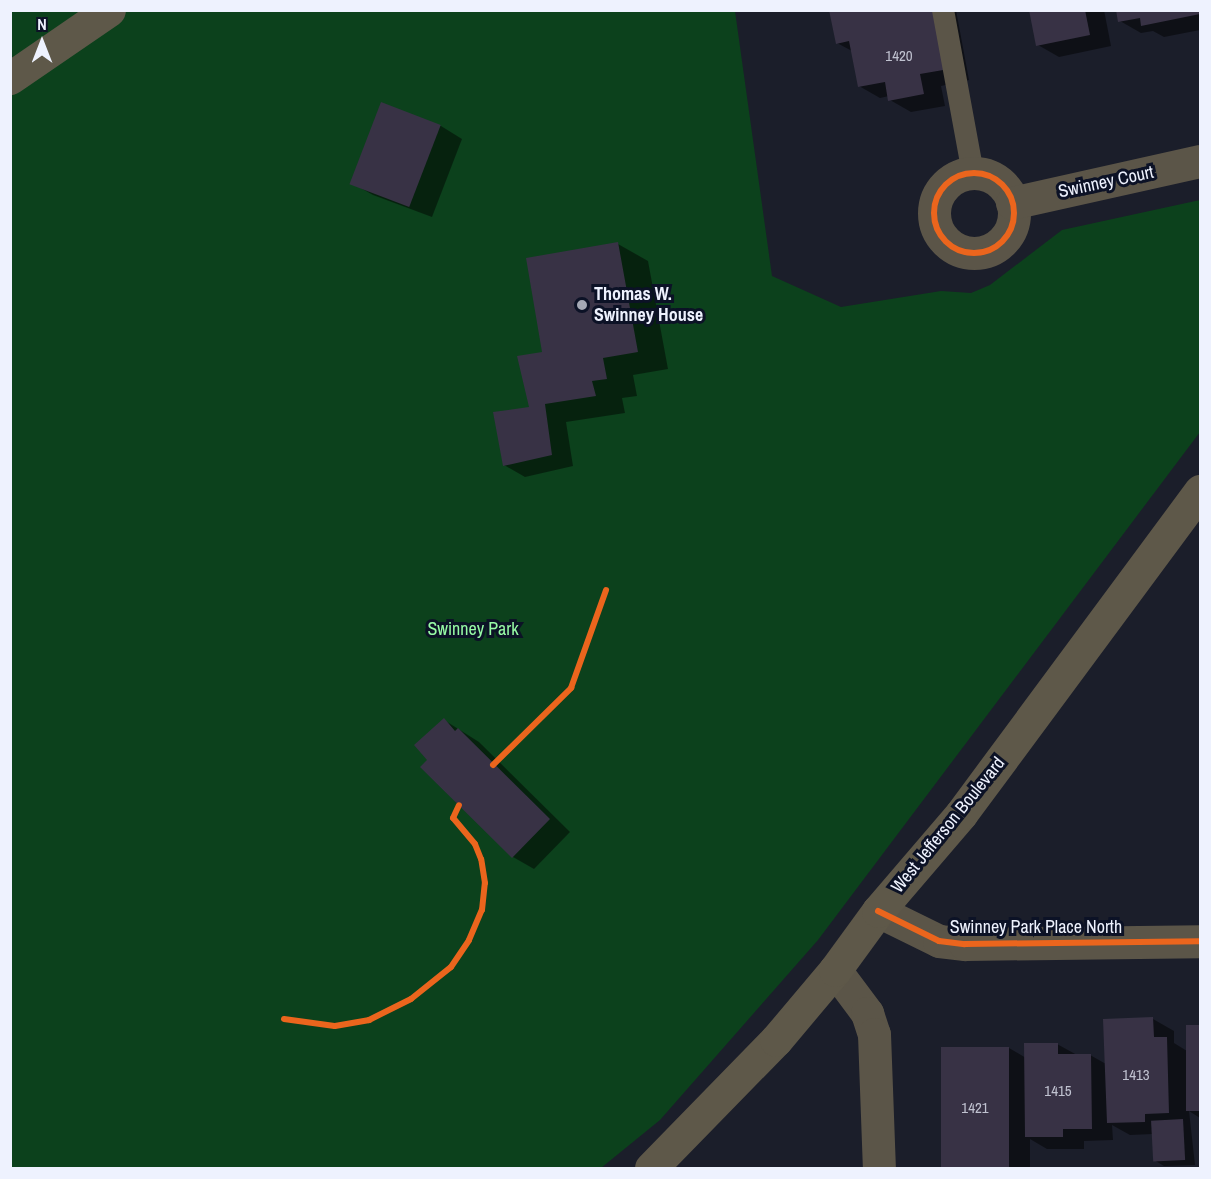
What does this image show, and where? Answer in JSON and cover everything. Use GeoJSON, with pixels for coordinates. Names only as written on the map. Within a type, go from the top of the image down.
{"type":"FeatureCollection","features":[{"type":"Feature","properties":{"kind":"main road"},"geometry":{"type":"LineString","coordinates":[[10,78],[109,10]]}},
{"type":"Feature","properties":{"kind":"main road","name":"West Jefferson Boulevard"},"geometry":{"type":"LineString","coordinates":[[651,1168],[776,1040],[835,970],[878,911],[961,814],[1200,491]]}},
{"type":"Feature","properties":{"kind":"street","name":"Swinney Court"},"geometry":{"type":"LineString","coordinates":[[1012,203],[1200,161]]}},
{"type":"Feature","properties":{"kind":"street"},"geometry":{"type":"LineString","coordinates":[[973,173],[998,181],[1012,203],[1014,216],[1011,229],[1004,240],[994,248],[968,253],[945,242],[937,230],[934,204],[948,182],[973,173]]}},
{"type":"Feature","properties":{"kind":"street","name":"Swinney Park Place North"},"geometry":{"type":"LineString","coordinates":[[878,911],[939,941],[965,944],[1200,941]]}},
{"type":"Feature","properties":{"kind":"street"},"geometry":{"type":"LineString","coordinates":[[835,970],[867,1013],[874,1034],[879,1168]]}},
{"type":"Feature","properties":{"kind":"lane"},"geometry":{"type":"LineString","coordinates":[[943,10],[973,173]]}},
{"type":"Feature","properties":{"kind":"green space","name":"Swinney Park"},"geometry":{"type":"Polygon","coordinates":[[[10,11],[735,11],[772,276],[841,307],[941,291],[971,293],[990,285],[1062,230],[1200,200],[1200,432],[818,940],[660,1120],[601,1168],[11,1168],[10,11]]]}},
{"type":"Feature","properties":{"kind":"building"},"geometry":{"type":"Polygon","coordinates":[[[829,10],[938,10],[949,69],[920,74],[924,94],[888,101],[885,82],[858,87],[849,41],[836,44],[829,10]]]}},
{"type":"Feature","properties":{"kind":"building"},"geometry":{"type":"Polygon","coordinates":[[[1029,10],[1085,10],[1090,35],[1036,46],[1029,10]]]}},
{"type":"Feature","properties":{"kind":"building"},"geometry":{"type":"Polygon","coordinates":[[[1116,10],[1200,10],[1200,14],[1141,26],[1140,18],[1118,22],[1116,10]]]}},
{"type":"Feature","properties":{"kind":"building"},"geometry":{"type":"Polygon","coordinates":[[[381,102],[441,125],[409,207],[349,184],[381,102]]]}},
{"type":"Feature","properties":{"kind":"building","name":"Thomas W. Swinney House"},"geometry":{"type":"Polygon","coordinates":[[[618,242],[638,352],[603,358],[607,379],[592,381],[596,396],[545,404],[552,455],[503,466],[493,412],[529,407],[517,356],[542,352],[526,258],[618,242]]]}},
{"type":"Feature","properties":{"kind":"building"},"geometry":{"type":"Polygon","coordinates":[[[444,718],[455,731],[458,728],[550,819],[512,858],[420,767],[427,760],[414,745],[444,718]]]}},
{"type":"Feature","properties":{"kind":"building"},"geometry":{"type":"Polygon","coordinates":[[[1153,1017],[1154,1037],[1167,1037],[1169,1113],[1145,1114],[1145,1122],[1107,1123],[1103,1019],[1153,1017]]]}},
{"type":"Feature","properties":{"kind":"building"},"geometry":{"type":"Polygon","coordinates":[[[1186,1025],[1200,1025],[1200,1111],[1186,1111],[1186,1025]]]}},
{"type":"Feature","properties":{"kind":"building"},"geometry":{"type":"Polygon","coordinates":[[[1024,1043],[1058,1043],[1058,1054],[1091,1054],[1092,1129],[1063,1129],[1063,1137],[1025,1137],[1024,1043]]]}},
{"type":"Feature","properties":{"kind":"building"},"geometry":{"type":"Polygon","coordinates":[[[941,1047],[1009,1047],[1009,1168],[941,1168],[941,1047]]]}},
{"type":"Feature","properties":{"kind":"building"},"geometry":{"type":"Polygon","coordinates":[[[1183,1119],[1185,1160],[1153,1162],[1151,1121],[1183,1119]]]}},
{"type":"Feature","properties":{"kind":"cycle path"},"geometry":{"type":"LineString","coordinates":[[974,173],[989,176],[1002,185],[1011,198],[1014,213],[1011,228],[1002,241],[989,250],[974,253],[959,250],[946,241],[937,228],[934,213],[937,198],[946,185],[959,176],[974,173]]}},
{"type":"Feature","properties":{"kind":"cycle path"},"geometry":{"type":"LineString","coordinates":[[493,765],[571,688],[606,590]]}},
{"type":"Feature","properties":{"kind":"cycle path"},"geometry":{"type":"LineString","coordinates":[[284,1019],[335,1026],[369,1020],[411,999],[451,967],[469,940],[482,910],[485,883],[481,859],[475,844],[453,818],[459,805]]}},
{"type":"Feature","properties":{"kind":"cycle path"},"geometry":{"type":"LineString","coordinates":[[878,911],[939,941],[965,944],[1200,941]]}},
{"type":"Feature","properties":{"kind":"place","name":"Thomas W. Swinney House"},"geometry":{"type":"Point","coordinates":[582,305]}}]}
